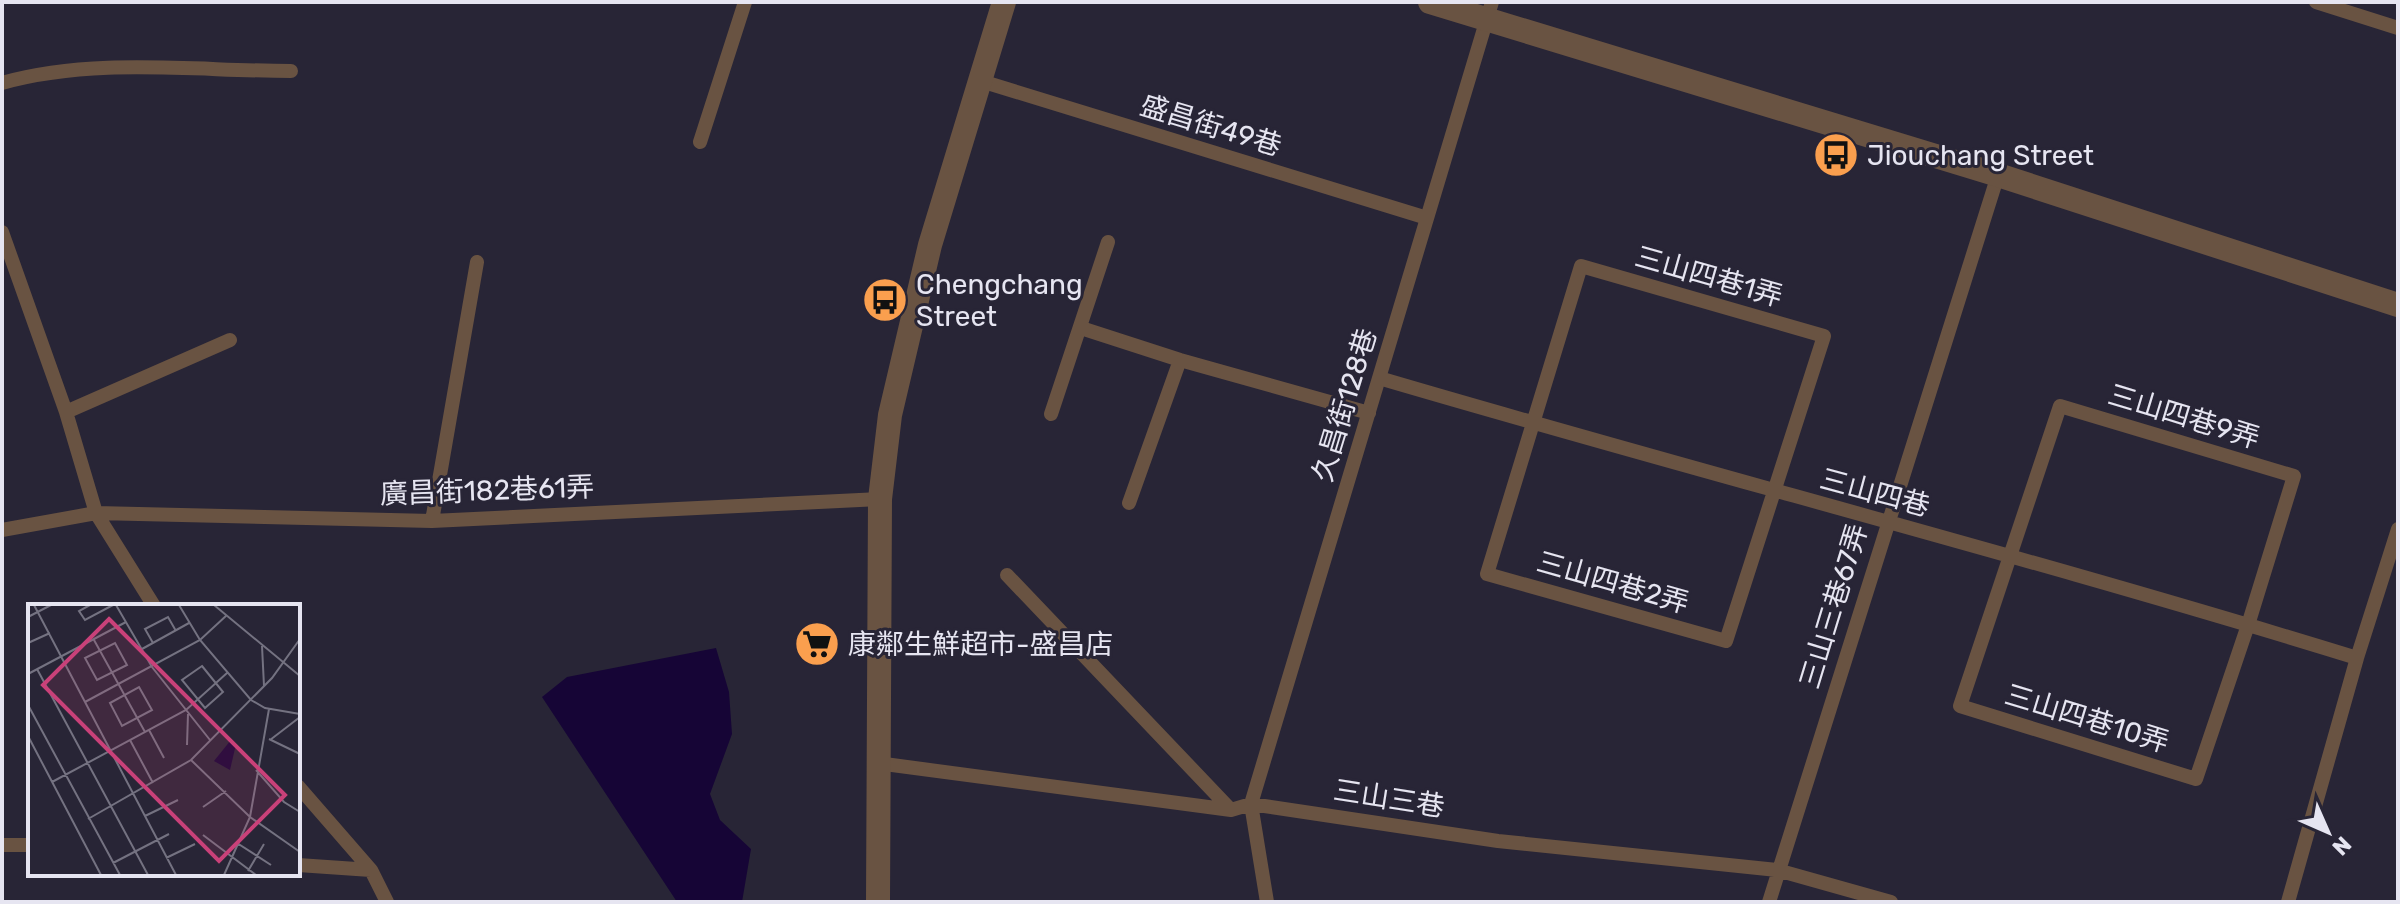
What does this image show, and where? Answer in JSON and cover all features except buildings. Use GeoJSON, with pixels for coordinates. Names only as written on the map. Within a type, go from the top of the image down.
{"type":"FeatureCollection","features":[{"type":"Feature","properties":{"kind":"street"},"geometry":{"type":"LineString","coordinates":[[878,902],[880,499],[890,415],[930,245],[1004,2]]}},
{"type":"Feature","properties":{"kind":"street"},"geometry":{"type":"LineString","coordinates":[[1430,2],[1489,11],[2398,305]]}},
{"type":"Feature","properties":{"kind":"lane"},"geometry":{"type":"LineString","coordinates":[[700,142],[745,2]]}},
{"type":"Feature","properties":{"kind":"lane"},"geometry":{"type":"LineString","coordinates":[[2316,2],[2398,28]]}},
{"type":"Feature","properties":{"kind":"lane","name":"久昌街128巷"},"geometry":{"type":"LineString","coordinates":[[1251,804],[1489,11]]}},
{"type":"Feature","properties":{"kind":"lane"},"geometry":{"type":"LineString","coordinates":[[2,83],[24,77],[91,70],[291,71]]}},
{"type":"Feature","properties":{"kind":"lane","name":"盛昌街49巷"},"geometry":{"type":"LineString","coordinates":[[981,81],[1427,218]]}},
{"type":"Feature","properties":{"kind":"lane","name":"三山三巷67弄"},"geometry":{"type":"LineString","coordinates":[[1769,902],[1998,175]]}},
{"type":"Feature","properties":{"kind":"lane"},"geometry":{"type":"LineString","coordinates":[[2,232],[5,248],[66,412],[96,513],[153,604]]}},
{"type":"Feature","properties":{"kind":"lane"},"geometry":{"type":"LineString","coordinates":[[1051,414],[1108,242]]}},
{"type":"Feature","properties":{"kind":"lane"},"geometry":{"type":"LineString","coordinates":[[432,521],[477,262]]}},
{"type":"Feature","properties":{"kind":"lane","name":"三山四巷1弄"},"geometry":{"type":"LineString","coordinates":[[1532,423],[1581,266],[1824,336],[1773,492]]}},
{"type":"Feature","properties":{"kind":"lane"},"geometry":{"type":"LineString","coordinates":[[1081,328],[1180,360],[1369,413]]}},
{"type":"Feature","properties":{"kind":"lane"},"geometry":{"type":"LineString","coordinates":[[66,412],[230,340]]}},
{"type":"Feature","properties":{"kind":"lane"},"geometry":{"type":"LineString","coordinates":[[1129,503],[1180,360]]}},
{"type":"Feature","properties":{"kind":"lane","name":"三山四巷"},"geometry":{"type":"LineString","coordinates":[[1379,378],[1773,492],[2010,555],[2357,658]]}},
{"type":"Feature","properties":{"kind":"lane","name":"三山四巷9弄"},"geometry":{"type":"LineString","coordinates":[[2010,555],[2060,406],[2294,476],[2248,625]]}},
{"type":"Feature","properties":{"kind":"lane","name":"三山四巷2弄"},"geometry":{"type":"LineString","coordinates":[[1532,423],[1487,574],[1726,641],[1773,492]]}},
{"type":"Feature","properties":{"kind":"lane","name":"廣昌街182巷61弄"},"geometry":{"type":"LineString","coordinates":[[2,530],[96,513],[432,521],[880,499]]}},
{"type":"Feature","properties":{"kind":"lane"},"geometry":{"type":"LineString","coordinates":[[2288,902],[2357,658],[2398,529]]}},
{"type":"Feature","properties":{"kind":"lane","name":"三山四巷10弄"},"geometry":{"type":"LineString","coordinates":[[2010,555],[1960,706],[2196,779],[2248,625]]}},
{"type":"Feature","properties":{"kind":"lane"},"geometry":{"type":"LineString","coordinates":[[1007,575],[1231,810]]}},
{"type":"Feature","properties":{"kind":"lane","name":"三山三巷"},"geometry":{"type":"LineString","coordinates":[[877,763],[1231,810],[1251,804],[1498,841],[1777,870],[1891,902]]}},
{"type":"Feature","properties":{"kind":"lane"},"geometry":{"type":"LineString","coordinates":[[300,788],[371,870],[387,902]]}},
{"type":"Feature","properties":{"kind":"lane"},"geometry":{"type":"LineString","coordinates":[[1251,804],[1267,902]]}},
{"type":"Feature","properties":{"kind":"lane"},"geometry":{"type":"LineString","coordinates":[[2,845],[28,845]]}},
{"type":"Feature","properties":{"kind":"lane"},"geometry":{"type":"LineString","coordinates":[[300,865],[371,870]]}},
{"type":"Feature","properties":{"kind":"shaded area"},"geometry":{"type":"Polygon","coordinates":[[[716,648],[729,692],[732,734],[710,794],[720,820],[751,849],[742,902],[677,902],[542,697],[567,677],[716,648]]]}},
{"type":"Feature","properties":{"kind":"place","name":"Jiouchang Street"},"geometry":{"type":"Point","coordinates":[1836,155]}},
{"type":"Feature","properties":{"kind":"place","name":"Chengchang Street"},"geometry":{"type":"Point","coordinates":[885,300]}},
{"type":"Feature","properties":{"kind":"place","name":"康鄰生鮮超市-盛昌店"},"geometry":{"type":"Point","coordinates":[817,644]}}]}
